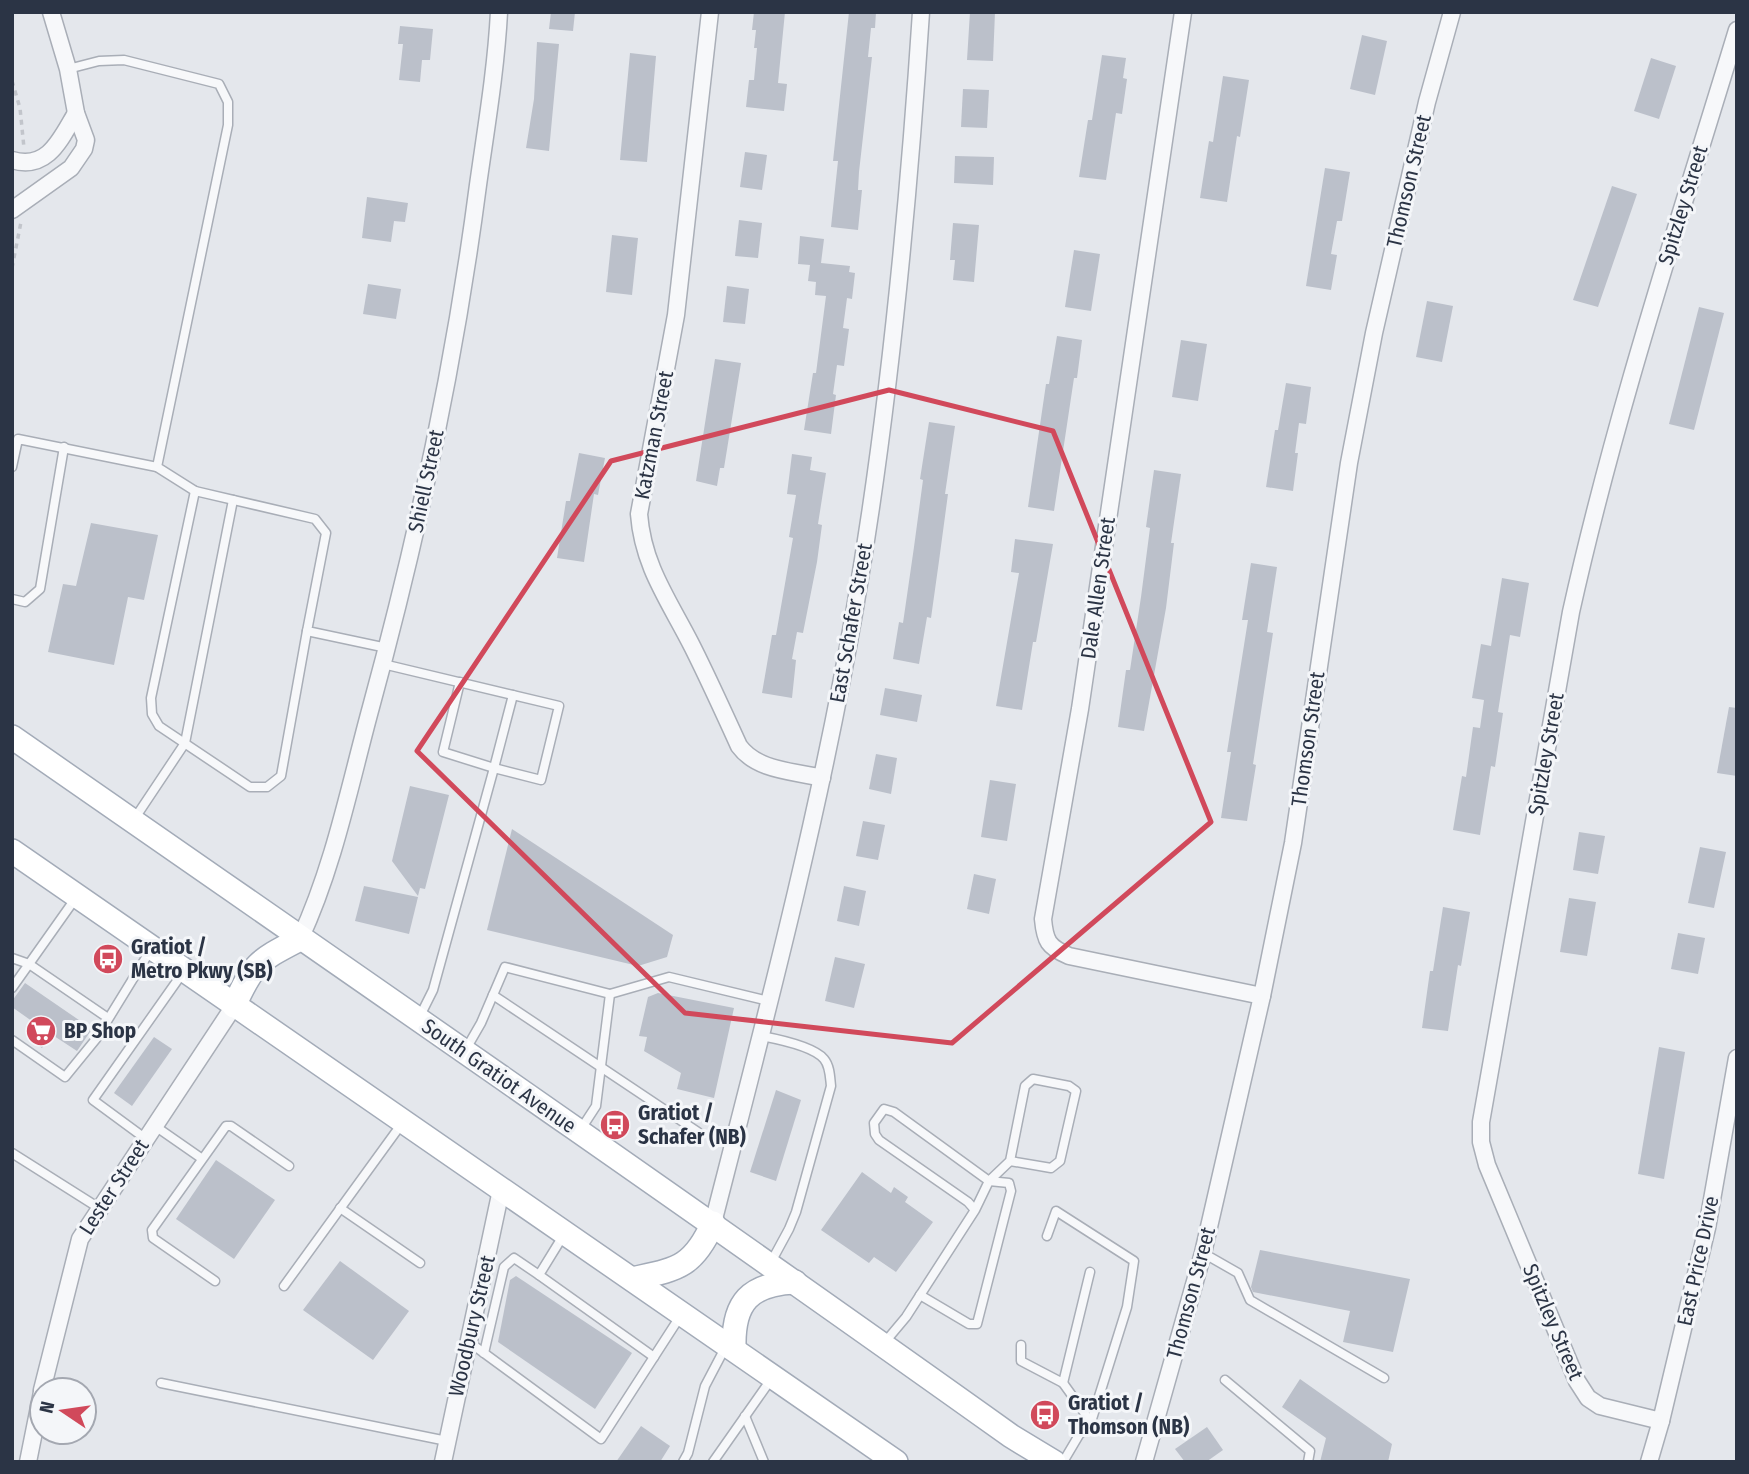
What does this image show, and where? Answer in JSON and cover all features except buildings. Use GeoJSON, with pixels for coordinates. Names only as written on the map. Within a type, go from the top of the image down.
{"type":"FeatureCollection","features":[{"type":"Feature","properties":{"kind":"main road","name":"South Gratiot Avenue"},"geometry":{"type":"LineString","coordinates":[[12,737],[713,1223],[1011,1436],[1054,1462]]}},
{"type":"Feature","properties":{"kind":"main road"},"geometry":{"type":"LineString","coordinates":[[12,852],[896,1462]]}},
{"type":"Feature","properties":{"kind":"main road"},"geometry":{"type":"LineString","coordinates":[[234,1006],[256,965],[300,939]]}},
{"type":"Feature","properties":{"kind":"main road"},"geometry":{"type":"LineString","coordinates":[[632,1279],[678,1267],[693,1259],[704,1244],[713,1223]]}},
{"type":"Feature","properties":{"kind":"main road"},"geometry":{"type":"LineString","coordinates":[[730,1345],[737,1312],[745,1299],[759,1289],[775,1283],[795,1282]]}},
{"type":"Feature","properties":{"kind":"street"},"geometry":{"type":"LineString","coordinates":[[17,212],[79,159],[86,139],[76,113],[68,69],[51,12]]}},
{"type":"Feature","properties":{"kind":"street","name":"Shiell Street"},"geometry":{"type":"LineString","coordinates":[[300,939],[315,907],[385,656],[427,487],[467,273],[499,12]]}},
{"type":"Feature","properties":{"kind":"street","name":"Katzman Street"},"geometry":{"type":"LineString","coordinates":[[710,12],[676,315],[639,514],[641,538],[653,572],[739,746],[757,763],[822,779]]}},
{"type":"Feature","properties":{"kind":"street","name":"East Schafer Street"},"geometry":{"type":"LineString","coordinates":[[713,1223],[822,779],[855,609],[884,424],[898,306],[921,12]]}},
{"type":"Feature","properties":{"kind":"street","name":"Dale Allen Street"},"geometry":{"type":"LineString","coordinates":[[1183,12],[1080,709],[1043,919],[1045,936],[1053,949],[1069,956],[1262,996]]}},
{"type":"Feature","properties":{"kind":"street","name":"Thomson Street"},"geometry":{"type":"LineString","coordinates":[[1144,1462],[1203,1253],[1262,996],[1293,843],[1349,463],[1374,333],[1424,115],[1452,12]]}},
{"type":"Feature","properties":{"kind":"street","name":"Spitzley Street"},"geometry":{"type":"LineString","coordinates":[[1661,1421],[1600,1406],[1588,1398],[1577,1381],[1487,1165],[1481,1142],[1482,1122],[1571,612],[1586,546],[1626,390],[1737,30]]}},
{"type":"Feature","properties":{"kind":"street"},"geometry":{"type":"LineString","coordinates":[[18,157],[32,162],[47,156],[58,144],[76,113]]}},
{"type":"Feature","properties":{"kind":"street","name":"Lester Street"},"geometry":{"type":"LineString","coordinates":[[46,1376],[80,1239],[234,1006]]}},
{"type":"Feature","properties":{"kind":"street","name":"East Price Drive"},"geometry":{"type":"LineString","coordinates":[[1649,1462],[1707,1228],[1737,1058]]}},
{"type":"Feature","properties":{"kind":"street","name":"Woodbury Street"},"geometry":{"type":"LineString","coordinates":[[443,1462],[501,1190]]}},
{"type":"Feature","properties":{"kind":"lane"},"geometry":{"type":"LineString","coordinates":[[68,69],[110,60],[140,62],[219,84],[228,102],[228,125],[157,467]]}},
{"type":"Feature","properties":{"kind":"lane"},"geometry":{"type":"LineString","coordinates":[[12,467],[18,439],[157,467],[195,491],[315,519],[326,533],[281,776],[267,787],[250,787],[159,726],[152,714],[151,698],[195,491]]}},
{"type":"Feature","properties":{"kind":"lane"},"geometry":{"type":"LineString","coordinates":[[12,599],[25,602],[40,589],[64,447]]}},
{"type":"Feature","properties":{"kind":"lane"},"geometry":{"type":"LineString","coordinates":[[133,821],[185,743],[233,500]]}},
{"type":"Feature","properties":{"kind":"lane"},"geometry":{"type":"LineString","coordinates":[[307,631],[460,682],[559,706],[541,780],[443,752],[460,682]]}},
{"type":"Feature","properties":{"kind":"lane"},"geometry":{"type":"LineString","coordinates":[[418,1020],[433,990],[513,695]]}},
{"type":"Feature","properties":{"kind":"lane"},"geometry":{"type":"LineString","coordinates":[[12,988],[77,897]]}},
{"type":"Feature","properties":{"kind":"lane"},"geometry":{"type":"LineString","coordinates":[[12,1040],[65,1077],[96,1040],[152,949]]}},
{"type":"Feature","properties":{"kind":"lane"},"geometry":{"type":"LineString","coordinates":[[12,958],[29,964],[108,1018]]}},
{"type":"Feature","properties":{"kind":"lane"},"geometry":{"type":"LineString","coordinates":[[464,1052],[481,1023],[505,967],[610,994],[669,976],[769,1001]]}},
{"type":"Feature","properties":{"kind":"lane"},"geometry":{"type":"LineString","coordinates":[[184,971],[93,1100],[150,1133],[201,1158]]}},
{"type":"Feature","properties":{"kind":"lane"},"geometry":{"type":"LineString","coordinates":[[579,1131],[596,1106],[610,994]]}},
{"type":"Feature","properties":{"kind":"lane"},"geometry":{"type":"LineString","coordinates":[[493,995],[698,1132]]}},
{"type":"Feature","properties":{"kind":"lane"},"geometry":{"type":"LineString","coordinates":[[761,1036],[798,1045],[823,1057],[829,1069],[831,1086],[796,1212],[770,1264]]}},
{"type":"Feature","properties":{"kind":"lane"},"geometry":{"type":"LineString","coordinates":[[883,1345],[920,1295],[975,1210],[989,1181],[1010,1161],[1025,1086],[1033,1079],[1069,1086],[1076,1091],[1060,1161],[1051,1168],[1010,1161]]}},
{"type":"Feature","properties":{"kind":"lane"},"geometry":{"type":"LineString","coordinates":[[920,1295],[969,1324],[977,1324],[1011,1191],[1009,1183],[989,1181],[894,1112],[884,1109],[874,1123],[875,1134],[879,1140],[968,1202],[975,1210]]}},
{"type":"Feature","properties":{"kind":"lane"},"geometry":{"type":"LineString","coordinates":[[284,1286],[403,1122]]}},
{"type":"Feature","properties":{"kind":"lane"},"geometry":{"type":"LineString","coordinates":[[215,1281],[151,1234],[223,1129],[231,1126],[289,1166]]}},
{"type":"Feature","properties":{"kind":"lane"},"geometry":{"type":"LineString","coordinates":[[12,1153],[99,1208]]}},
{"type":"Feature","properties":{"kind":"lane"},"geometry":{"type":"LineString","coordinates":[[340,1208],[420,1263]]}},
{"type":"Feature","properties":{"kind":"lane"},"geometry":{"type":"LineString","coordinates":[[1047,1236],[1056,1211],[1134,1261],[1127,1307],[1091,1422],[1079,1435],[1063,1462]]}},
{"type":"Feature","properties":{"kind":"lane"},"geometry":{"type":"LineString","coordinates":[[539,1275],[565,1233]]}},
{"type":"Feature","properties":{"kind":"lane"},"geometry":{"type":"LineString","coordinates":[[1203,1253],[1238,1273],[1250,1300],[1384,1378]]}},
{"type":"Feature","properties":{"kind":"lane"},"geometry":{"type":"LineString","coordinates":[[484,1353],[504,1267],[514,1258],[654,1357]]}},
{"type":"Feature","properties":{"kind":"lane"},"geometry":{"type":"LineString","coordinates":[[487,1261],[504,1267]]}},
{"type":"Feature","properties":{"kind":"lane"},"geometry":{"type":"LineString","coordinates":[[1063,1383],[1090,1272]]}},
{"type":"Feature","properties":{"kind":"lane"},"geometry":{"type":"LineString","coordinates":[[469,1342],[601,1439],[682,1313]]}},
{"type":"Feature","properties":{"kind":"lane"},"geometry":{"type":"LineString","coordinates":[[683,1462],[705,1386],[730,1345]]}},
{"type":"Feature","properties":{"kind":"lane"},"geometry":{"type":"LineString","coordinates":[[1021,1345],[1021,1361],[1063,1383],[1091,1422]]}},
{"type":"Feature","properties":{"kind":"lane"},"geometry":{"type":"LineString","coordinates":[[713,1462],[774,1376]]}},
{"type":"Feature","properties":{"kind":"lane"},"geometry":{"type":"LineString","coordinates":[[1225,1380],[1310,1451],[1308,1462]]}},
{"type":"Feature","properties":{"kind":"lane"},"geometry":{"type":"LineString","coordinates":[[161,1383],[447,1441]]}},
{"type":"Feature","properties":{"kind":"lane"},"geometry":{"type":"LineString","coordinates":[[745,1416],[764,1462]]}},
{"type":"Feature","properties":{"kind":"path"},"geometry":{"type":"LineString","coordinates":[[12,81],[20,107],[18,157]]}},
{"type":"Feature","properties":{"kind":"path"},"geometry":{"type":"LineString","coordinates":[[12,268],[17,212]]}},
{"type":"Feature","properties":{"kind":"highlighted area"},"geometry":{"type":"Polygon","coordinates":[[[889,390],[1053,431],[1211,822],[952,1043],[685,1013],[417,751],[611,461],[889,390]]]}},
{"type":"Feature","properties":{"kind":"place","name":"Gratiot / Metro Pkwy (SB)"},"geometry":{"type":"Point","coordinates":[108,959]}},
{"type":"Feature","properties":{"kind":"place","name":"BP Shop"},"geometry":{"type":"Point","coordinates":[41,1031]}},
{"type":"Feature","properties":{"kind":"place","name":"Gratiot / Schafer (NB)"},"geometry":{"type":"Point","coordinates":[615,1125]}},
{"type":"Feature","properties":{"kind":"place","name":"Gratiot / Thomson (NB)"},"geometry":{"type":"Point","coordinates":[1045,1415]}}]}
